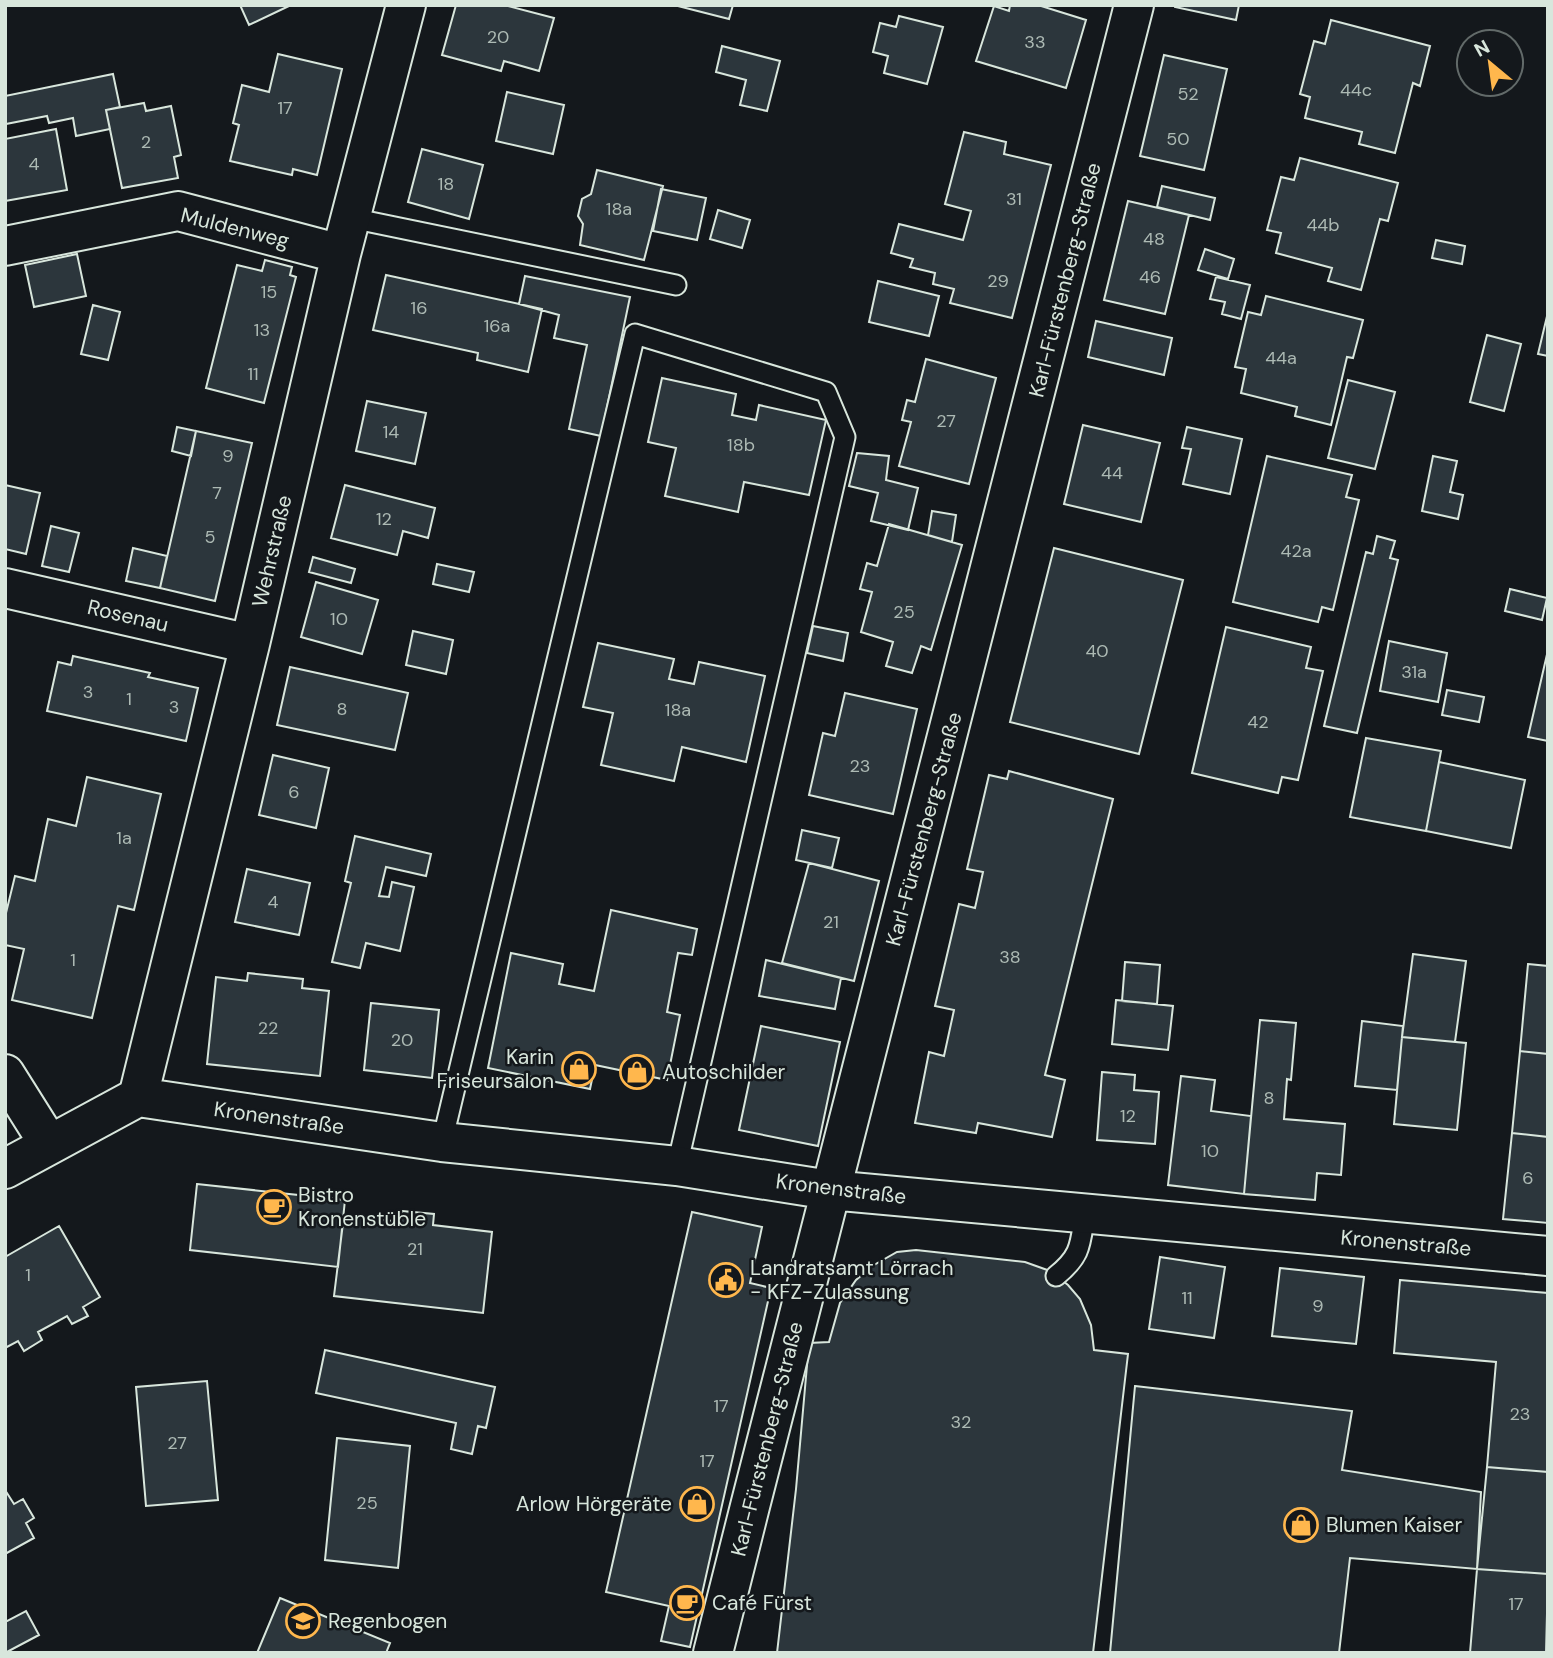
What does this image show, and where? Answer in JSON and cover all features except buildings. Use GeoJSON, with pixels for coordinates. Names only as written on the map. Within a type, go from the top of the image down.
{"type":"FeatureCollection","features":[{"type":"Feature","properties":{"kind":"street","name":"Wehrstraße"},"geometry":{"type":"LineString","coordinates":[[138,1097],[250,644],[346,236],[406,5]]}},
{"type":"Feature","properties":{"kind":"street","name":"Karl-Fürstenberg-Straße"},"geometry":{"type":"LineString","coordinates":[[713,1653],[830,1190],[1047,356],[1134,5]]}},
{"type":"Feature","properties":{"kind":"street","name":"Muldenweg"},"geometry":{"type":"LineString","coordinates":[[5,246],[178,211],[346,236]]}},
{"type":"Feature","properties":{"kind":"street","name":"Rosenau"},"geometry":{"type":"LineString","coordinates":[[5,588],[250,644]]}},
{"type":"Feature","properties":{"kind":"street"},"geometry":{"type":"LineString","coordinates":[[5,1074],[49,1144]]}},
{"type":"Feature","properties":{"kind":"street","name":"Kronenstraße"},"geometry":{"type":"LineString","coordinates":[[138,1097],[442,1142],[677,1166],[830,1190],[1548,1256]]}},
{"type":"Feature","properties":{"kind":"street"},"geometry":{"type":"LineString","coordinates":[[5,1169],[138,1097]]}},
{"type":"Feature","properties":{"kind":"lane"},"geometry":{"type":"LineString","coordinates":[[346,236],[676,285]]}},
{"type":"Feature","properties":{"kind":"lane"},"geometry":{"type":"LineString","coordinates":[[442,1142],[635,334],[826,392],[845,437],[677,1166]]}},
{"type":"Feature","properties":{"kind":"lane"},"geometry":{"type":"LineString","coordinates":[[1056,1276],[1067,1267],[1079,1250],[1085,1213]]}},
{"type":"Feature","properties":{"kind":"place","name":"Karin Friseursalon"},"geometry":{"type":"Point","coordinates":[579,1069]}},
{"type":"Feature","properties":{"kind":"place","name":"Autoschilder"},"geometry":{"type":"Point","coordinates":[637,1072]}},
{"type":"Feature","properties":{"kind":"place","name":"Bistro Kronenstüble"},"geometry":{"type":"Point","coordinates":[274,1207]}},
{"type":"Feature","properties":{"kind":"place","name":"Landratsamt Lörrach - KFZ-Zulassung"},"geometry":{"type":"Point","coordinates":[726,1280]}},
{"type":"Feature","properties":{"kind":"place","name":"Arlow Hörgeräte"},"geometry":{"type":"Point","coordinates":[697,1504]}},
{"type":"Feature","properties":{"kind":"place","name":"Blumen Kaiser"},"geometry":{"type":"Point","coordinates":[1301,1525]}},
{"type":"Feature","properties":{"kind":"place","name":"Café Fürst"},"geometry":{"type":"Point","coordinates":[687,1603]}},
{"type":"Feature","properties":{"kind":"place","name":"Regenbogen"},"geometry":{"type":"Point","coordinates":[303,1621]}}]}
